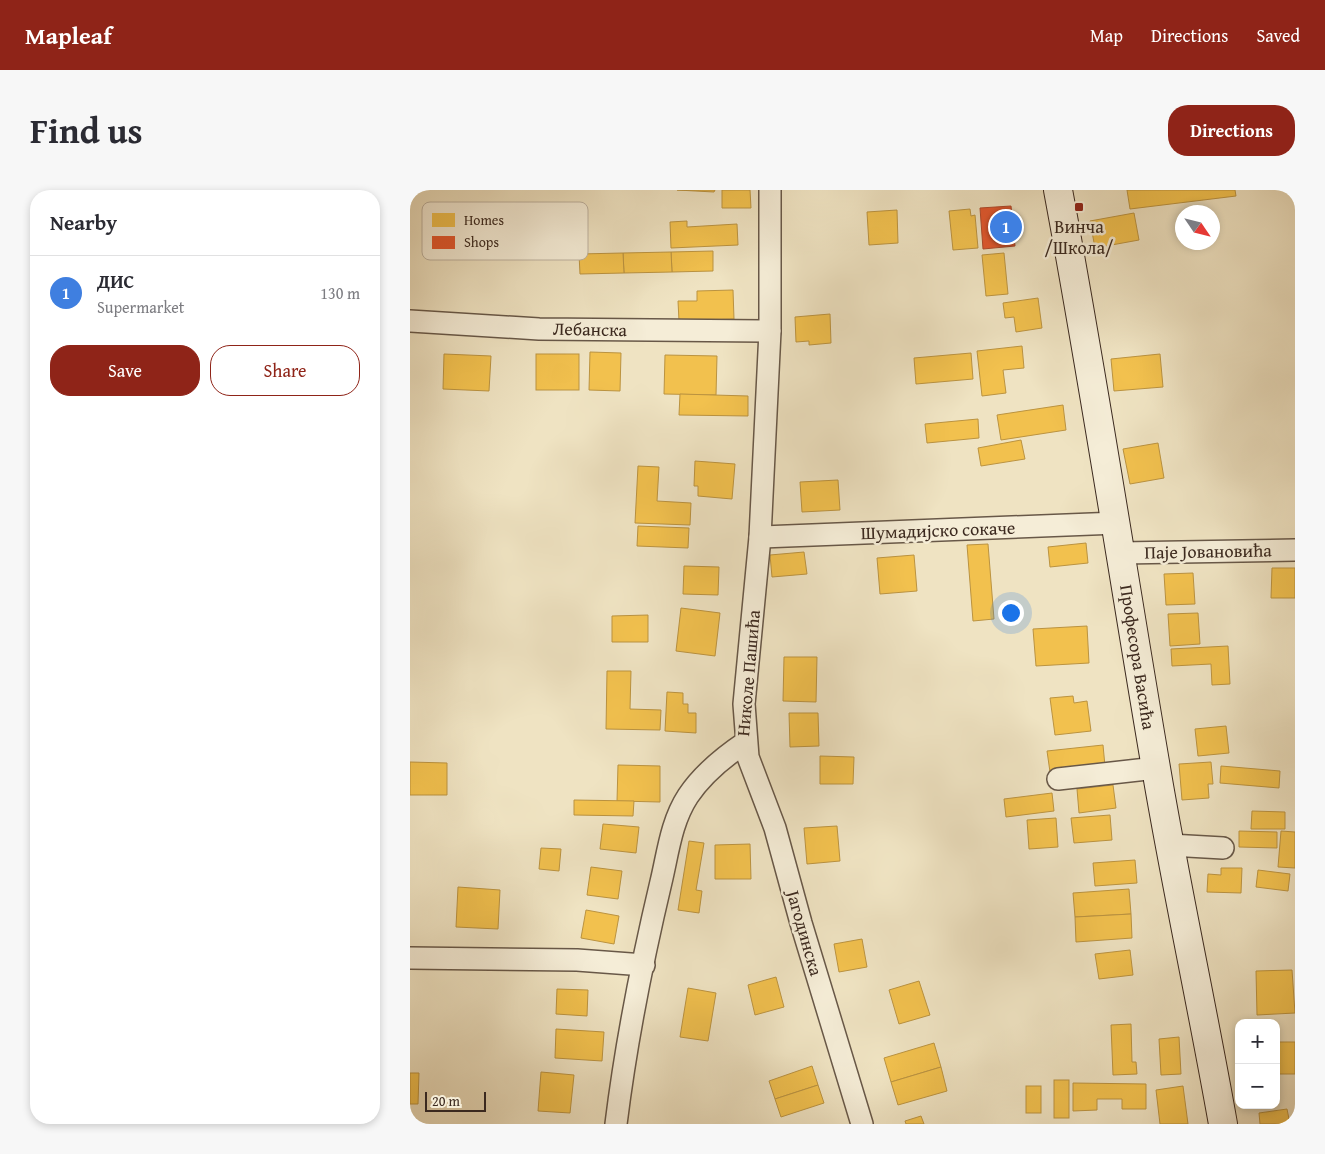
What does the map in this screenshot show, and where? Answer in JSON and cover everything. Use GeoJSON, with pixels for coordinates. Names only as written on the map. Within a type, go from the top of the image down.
{"type":"FeatureCollection","features":[{"type":"Feature","properties":{"kind":"street","name":"Николе Пашића"},"geometry":{"type":"LineString","coordinates":[[616,1124],[644,965],[675,821],[698,783],[728,754],[746,742],[744,704],[760,537],[770,331],[770,190]]}},
{"type":"Feature","properties":{"kind":"street","name":"Професора Васића"},"geometry":{"type":"LineString","coordinates":[[1058,190],[1117,523],[1156,768],[1202,1004],[1223,1124]]}},
{"type":"Feature","properties":{"kind":"street","name":"Лебанска"},"geometry":{"type":"LineString","coordinates":[[410,321],[539,329],[770,331]]}},
{"type":"Feature","properties":{"kind":"street","name":"Шумадијско сокаче"},"geometry":{"type":"LineString","coordinates":[[760,537],[1117,523]]}},
{"type":"Feature","properties":{"kind":"street","name":"Паје Јовановића"},"geometry":{"type":"LineString","coordinates":[[1122,553],[1295,550]]}},
{"type":"Feature","properties":{"kind":"street","name":"Јагодинска"},"geometry":{"type":"LineString","coordinates":[[746,742],[752,770],[775,828],[801,923],[862,1124]]}},
{"type":"Feature","properties":{"kind":"street"},"geometry":{"type":"LineString","coordinates":[[1058,779],[1156,768]]}},
{"type":"Feature","properties":{"kind":"street"},"geometry":{"type":"LineString","coordinates":[[1170,845],[1223,848]]}},
{"type":"Feature","properties":{"kind":"street"},"geometry":{"type":"LineString","coordinates":[[410,958],[577,960],[644,965]]}},
{"type":"Feature","properties":{"kind":"building: Homes"},"geometry":{"type":"Polygon","coordinates":[[[677,190],[715,190],[714,192],[677,190]]]}},
{"type":"Feature","properties":{"kind":"building: Homes"},"geometry":{"type":"Polygon","coordinates":[[[722,190],[750,190],[751,208],[722,208],[722,190]]]}},
{"type":"Feature","properties":{"kind":"building: Homes"},"geometry":{"type":"Polygon","coordinates":[[[1127,190],[1235,190],[1236,196],[1130,209],[1127,190]]]}},
{"type":"Feature","properties":{"kind":"building: Homes"},"geometry":{"type":"Polygon","coordinates":[[[970,209],[971,216],[975,215],[978,248],[953,250],[949,211],[970,209]]]}},
{"type":"Feature","properties":{"kind":"building: Homes"},"geometry":{"type":"Polygon","coordinates":[[[897,210],[898,243],[869,245],[867,212],[897,210]]]}},
{"type":"Feature","properties":{"kind":"building: Homes"},"geometry":{"type":"Polygon","coordinates":[[[1134,213],[1139,240],[1095,248],[1090,221],[1134,213]]]}},
{"type":"Feature","properties":{"kind":"building: Homes"},"geometry":{"type":"Polygon","coordinates":[[[687,221],[687,227],[737,224],[738,245],[671,248],[670,222],[687,221]]]}},
{"type":"Feature","properties":{"kind":"building: Homes"},"geometry":{"type":"Polygon","coordinates":[[[713,251],[713,271],[672,272],[671,252],[713,251]]]}},
{"type":"Feature","properties":{"kind":"building: Homes"},"geometry":{"type":"Polygon","coordinates":[[[671,252],[672,272],[624,273],[623,253],[671,252]]]}},
{"type":"Feature","properties":{"kind":"building: Homes"},"geometry":{"type":"Polygon","coordinates":[[[623,253],[624,273],[580,274],[579,260],[588,260],[588,254],[623,253]]]}},
{"type":"Feature","properties":{"kind":"building: Homes"},"geometry":{"type":"Polygon","coordinates":[[[1004,253],[1008,294],[986,296],[982,255],[1004,253]]]}},
{"type":"Feature","properties":{"kind":"building: Homes"},"geometry":{"type":"Polygon","coordinates":[[[733,290],[734,319],[679,321],[678,301],[697,301],[697,291],[733,290]]]}},
{"type":"Feature","properties":{"kind":"building: Homes"},"geometry":{"type":"Polygon","coordinates":[[[1038,298],[1042,328],[1016,332],[1014,317],[1005,318],[1003,303],[1038,298]]]}},
{"type":"Feature","properties":{"kind":"building: Homes"},"geometry":{"type":"Polygon","coordinates":[[[830,314],[831,343],[809,345],[809,341],[796,342],[795,317],[830,314]]]}},
{"type":"Feature","properties":{"kind":"building: Homes"},"geometry":{"type":"Polygon","coordinates":[[[1022,346],[1024,368],[1003,370],[1006,393],[982,396],[977,351],[1022,346]]]}},
{"type":"Feature","properties":{"kind":"building: Homes"},"geometry":{"type":"Polygon","coordinates":[[[590,352],[621,353],[620,391],[589,390],[590,352]]]}},
{"type":"Feature","properties":{"kind":"building: Homes"},"geometry":{"type":"Polygon","coordinates":[[[971,353],[973,379],[916,384],[914,358],[971,353]]]}},
{"type":"Feature","properties":{"kind":"building: Homes"},"geometry":{"type":"Polygon","coordinates":[[[444,354],[491,356],[489,391],[443,389],[444,354]]]}},
{"type":"Feature","properties":{"kind":"building: Homes"},"geometry":{"type":"Polygon","coordinates":[[[536,354],[579,354],[579,390],[536,390],[536,354]]]}},
{"type":"Feature","properties":{"kind":"building: Homes"},"geometry":{"type":"Polygon","coordinates":[[[1160,354],[1163,387],[1114,391],[1111,359],[1160,354]]]}},
{"type":"Feature","properties":{"kind":"building: Homes"},"geometry":{"type":"Polygon","coordinates":[[[665,355],[717,356],[716,395],[664,394],[665,355]]]}},
{"type":"Feature","properties":{"kind":"building: Homes"},"geometry":{"type":"Polygon","coordinates":[[[680,394],[748,396],[748,416],[679,415],[680,394]]]}},
{"type":"Feature","properties":{"kind":"building: Homes"},"geometry":{"type":"Polygon","coordinates":[[[1063,405],[1066,430],[1001,440],[997,415],[1063,405]]]}},
{"type":"Feature","properties":{"kind":"building: Homes"},"geometry":{"type":"Polygon","coordinates":[[[978,419],[979,438],[927,443],[925,424],[978,419]]]}},
{"type":"Feature","properties":{"kind":"building: Homes"},"geometry":{"type":"Polygon","coordinates":[[[1021,440],[1025,459],[981,466],[978,448],[1021,440]]]}},
{"type":"Feature","properties":{"kind":"building: Homes"},"geometry":{"type":"Polygon","coordinates":[[[1158,443],[1164,478],[1130,484],[1123,449],[1158,443]]]}},
{"type":"Feature","properties":{"kind":"building: Homes"},"geometry":{"type":"Polygon","coordinates":[[[695,461],[735,464],[732,499],[698,496],[698,486],[694,486],[695,461]]]}},
{"type":"Feature","properties":{"kind":"building: Homes"},"geometry":{"type":"Polygon","coordinates":[[[638,466],[659,467],[657,501],[691,503],[690,525],[635,523],[638,466]]]}},
{"type":"Feature","properties":{"kind":"building: Homes"},"geometry":{"type":"Polygon","coordinates":[[[838,480],[840,510],[802,512],[800,482],[838,480]]]}},
{"type":"Feature","properties":{"kind":"building: Homes"},"geometry":{"type":"Polygon","coordinates":[[[638,526],[689,528],[688,548],[637,546],[638,526]]]}},
{"type":"Feature","properties":{"kind":"building: Homes"},"geometry":{"type":"Polygon","coordinates":[[[1086,543],[1088,563],[1050,567],[1048,547],[1086,543]]]}},
{"type":"Feature","properties":{"kind":"building: Homes"},"geometry":{"type":"Polygon","coordinates":[[[988,544],[994,619],[973,621],[967,545],[988,544]]]}},
{"type":"Feature","properties":{"kind":"building: Homes"},"geometry":{"type":"Polygon","coordinates":[[[804,552],[807,574],[772,577],[770,555],[804,552]]]}},
{"type":"Feature","properties":{"kind":"building: Homes"},"geometry":{"type":"Polygon","coordinates":[[[914,555],[917,591],[880,594],[877,558],[914,555]]]}},
{"type":"Feature","properties":{"kind":"building: Homes"},"geometry":{"type":"Polygon","coordinates":[[[684,566],[719,567],[718,595],[683,594],[684,566]]]}},
{"type":"Feature","properties":{"kind":"building: Homes"},"geometry":{"type":"Polygon","coordinates":[[[1272,568],[1295,568],[1295,598],[1271,598],[1272,568]]]}},
{"type":"Feature","properties":{"kind":"building: Homes"},"geometry":{"type":"Polygon","coordinates":[[[1193,573],[1195,604],[1166,605],[1164,574],[1193,573]]]}},
{"type":"Feature","properties":{"kind":"building: Homes"},"geometry":{"type":"Polygon","coordinates":[[[681,608],[720,613],[715,656],[676,651],[681,608]]]}},
{"type":"Feature","properties":{"kind":"building: Homes"},"geometry":{"type":"Polygon","coordinates":[[[1198,613],[1200,644],[1170,646],[1168,614],[1198,613]]]}},
{"type":"Feature","properties":{"kind":"building: Homes"},"geometry":{"type":"Polygon","coordinates":[[[648,615],[648,642],[612,642],[612,616],[648,615]]]}},
{"type":"Feature","properties":{"kind":"building: Homes"},"geometry":{"type":"Polygon","coordinates":[[[1087,626],[1089,663],[1036,666],[1033,629],[1087,626]]]}},
{"type":"Feature","properties":{"kind":"building: Homes"},"geometry":{"type":"Polygon","coordinates":[[[1228,646],[1230,684],[1212,685],[1211,664],[1172,666],[1171,649],[1228,646]]]}},
{"type":"Feature","properties":{"kind":"building: Homes"},"geometry":{"type":"Polygon","coordinates":[[[784,657],[817,657],[816,702],[783,701],[784,657]]]}},
{"type":"Feature","properties":{"kind":"building: Homes"},"geometry":{"type":"Polygon","coordinates":[[[607,671],[631,671],[630,709],[661,710],[660,730],[606,729],[607,671]]]}},
{"type":"Feature","properties":{"kind":"building: Homes"},"geometry":{"type":"Polygon","coordinates":[[[667,692],[683,693],[683,704],[688,704],[688,713],[696,713],[696,733],[665,731],[667,692]]]}},
{"type":"Feature","properties":{"kind":"building: Homes"},"geometry":{"type":"Polygon","coordinates":[[[1073,696],[1074,703],[1087,701],[1091,731],[1055,735],[1050,698],[1073,696]]]}},
{"type":"Feature","properties":{"kind":"building: Homes"},"geometry":{"type":"Polygon","coordinates":[[[789,713],[818,713],[819,746],[790,747],[789,713]]]}},
{"type":"Feature","properties":{"kind":"building: Homes"},"geometry":{"type":"Polygon","coordinates":[[[1226,726],[1229,753],[1198,756],[1195,729],[1226,726]]]}},
{"type":"Feature","properties":{"kind":"building: Homes"},"geometry":{"type":"Polygon","coordinates":[[[1103,745],[1105,766],[1050,772],[1047,751],[1103,745]]]}},
{"type":"Feature","properties":{"kind":"building: Homes"},"geometry":{"type":"Polygon","coordinates":[[[820,756],[854,757],[853,784],[820,784],[820,756]]]}},
{"type":"Feature","properties":{"kind":"building: Homes"},"geometry":{"type":"Polygon","coordinates":[[[410,762],[447,763],[447,795],[410,795],[410,762]]]}},
{"type":"Feature","properties":{"kind":"building: Homes"},"geometry":{"type":"Polygon","coordinates":[[[1211,762],[1213,784],[1208,784],[1209,798],[1182,800],[1179,764],[1211,762]]]}},
{"type":"Feature","properties":{"kind":"building: Homes"},"geometry":{"type":"Polygon","coordinates":[[[618,765],[660,766],[660,802],[617,801],[618,765]]]}},
{"type":"Feature","properties":{"kind":"building: Homes"},"geometry":{"type":"Polygon","coordinates":[[[1221,766],[1280,771],[1279,788],[1220,783],[1221,766]]]}},
{"type":"Feature","properties":{"kind":"building: Homes"},"geometry":{"type":"Polygon","coordinates":[[[1113,785],[1116,808],[1079,813],[1077,789],[1113,785]]]}},
{"type":"Feature","properties":{"kind":"building: Homes"},"geometry":{"type":"Polygon","coordinates":[[[1052,793],[1054,811],[1006,817],[1004,799],[1052,793]]]}},
{"type":"Feature","properties":{"kind":"building: Homes"},"geometry":{"type":"Polygon","coordinates":[[[574,800],[634,801],[633,816],[574,815],[574,800]]]}},
{"type":"Feature","properties":{"kind":"building: Homes"},"geometry":{"type":"Polygon","coordinates":[[[1252,811],[1285,812],[1285,829],[1251,829],[1252,811]]]}},
{"type":"Feature","properties":{"kind":"building: Homes"},"geometry":{"type":"Polygon","coordinates":[[[1110,815],[1112,840],[1074,843],[1071,818],[1110,815]]]}},
{"type":"Feature","properties":{"kind":"building: Homes"},"geometry":{"type":"Polygon","coordinates":[[[1056,818],[1058,847],[1029,849],[1027,820],[1056,818]]]}},
{"type":"Feature","properties":{"kind":"building: Homes"},"geometry":{"type":"Polygon","coordinates":[[[603,824],[639,827],[636,853],[600,849],[603,824]]]}},
{"type":"Feature","properties":{"kind":"building: Homes"},"geometry":{"type":"Polygon","coordinates":[[[837,826],[840,861],[807,864],[804,828],[837,826]]]}},
{"type":"Feature","properties":{"kind":"building: Homes"},"geometry":{"type":"Polygon","coordinates":[[[1239,831],[1277,832],[1277,848],[1239,847],[1239,831]]]}},
{"type":"Feature","properties":{"kind":"building: Homes"},"geometry":{"type":"Polygon","coordinates":[[[1281,831],[1295,832],[1295,868],[1278,867],[1281,831]]]}},
{"type":"Feature","properties":{"kind":"building: Homes"},"geometry":{"type":"Polygon","coordinates":[[[689,841],[704,843],[696,890],[702,891],[699,913],[678,910],[689,841]]]}},
{"type":"Feature","properties":{"kind":"building: Homes"},"geometry":{"type":"Polygon","coordinates":[[[750,844],[751,879],[715,879],[715,845],[750,844]]]}},
{"type":"Feature","properties":{"kind":"building: Homes"},"geometry":{"type":"Polygon","coordinates":[[[541,848],[561,849],[559,871],[539,869],[541,848]]]}},
{"type":"Feature","properties":{"kind":"building: Homes"},"geometry":{"type":"Polygon","coordinates":[[[1135,860],[1137,883],[1095,886],[1093,863],[1135,860]]]}},
{"type":"Feature","properties":{"kind":"building: Homes"},"geometry":{"type":"Polygon","coordinates":[[[591,867],[622,871],[618,899],[587,895],[591,867]]]}},
{"type":"Feature","properties":{"kind":"building: Homes"},"geometry":{"type":"Polygon","coordinates":[[[1221,868],[1242,868],[1241,893],[1207,892],[1208,874],[1221,875],[1221,868]]]}},
{"type":"Feature","properties":{"kind":"building: Homes"},"geometry":{"type":"Polygon","coordinates":[[[1258,870],[1290,874],[1288,891],[1256,887],[1258,870]]]}},
{"type":"Feature","properties":{"kind":"building: Homes"},"geometry":{"type":"Polygon","coordinates":[[[458,887],[500,890],[498,929],[456,927],[458,887]]]}},
{"type":"Feature","properties":{"kind":"building: Homes"},"geometry":{"type":"Polygon","coordinates":[[[1129,889],[1131,914],[1075,917],[1073,893],[1129,889]]]}},
{"type":"Feature","properties":{"kind":"building: Homes"},"geometry":{"type":"Polygon","coordinates":[[[586,910],[619,916],[614,944],[581,938],[586,910]]]}},
{"type":"Feature","properties":{"kind":"building: Homes"},"geometry":{"type":"Polygon","coordinates":[[[1131,914],[1132,938],[1076,942],[1075,917],[1131,914]]]}},
{"type":"Feature","properties":{"kind":"building: Homes"},"geometry":{"type":"Polygon","coordinates":[[[862,939],[867,967],[839,972],[834,944],[862,939]]]}},
{"type":"Feature","properties":{"kind":"building: Homes"},"geometry":{"type":"Polygon","coordinates":[[[1130,950],[1133,975],[1099,979],[1095,954],[1130,950]]]}},
{"type":"Feature","properties":{"kind":"building: Homes"},"geometry":{"type":"Polygon","coordinates":[[[1292,970],[1295,1013],[1257,1015],[1256,971],[1292,970]]]}},
{"type":"Feature","properties":{"kind":"building: Homes"},"geometry":{"type":"Polygon","coordinates":[[[776,977],[784,1007],[755,1015],[748,985],[776,977]]]}},
{"type":"Feature","properties":{"kind":"building: Homes"},"geometry":{"type":"Polygon","coordinates":[[[919,981],[930,1015],[899,1024],[889,990],[919,981]]]}},
{"type":"Feature","properties":{"kind":"building: Homes"},"geometry":{"type":"Polygon","coordinates":[[[688,988],[716,993],[708,1041],[680,1037],[688,988]]]}},
{"type":"Feature","properties":{"kind":"building: Homes"},"geometry":{"type":"Polygon","coordinates":[[[557,989],[588,990],[587,1016],[556,1014],[557,989]]]}},
{"type":"Feature","properties":{"kind":"building: Homes"},"geometry":{"type":"Polygon","coordinates":[[[1131,1024],[1132,1062],[1136,1062],[1137,1074],[1113,1075],[1111,1025],[1131,1024]]]}},
{"type":"Feature","properties":{"kind":"building: Homes"},"geometry":{"type":"Polygon","coordinates":[[[556,1029],[604,1032],[602,1061],[555,1058],[556,1029]]]}},
{"type":"Feature","properties":{"kind":"building: Homes"},"geometry":{"type":"Polygon","coordinates":[[[1179,1037],[1181,1074],[1161,1075],[1159,1039],[1179,1037]]]}},
{"type":"Feature","properties":{"kind":"building: Homes"},"geometry":{"type":"Polygon","coordinates":[[[1280,1042],[1295,1042],[1295,1074],[1280,1074],[1280,1042]]]}},
{"type":"Feature","properties":{"kind":"building: Homes"},"geometry":{"type":"Polygon","coordinates":[[[934,1043],[941,1067],[891,1082],[884,1058],[934,1043]]]}},
{"type":"Feature","properties":{"kind":"building: Homes"},"geometry":{"type":"Polygon","coordinates":[[[812,1066],[818,1085],[775,1099],[769,1081],[812,1066]]]}},
{"type":"Feature","properties":{"kind":"building: Homes"},"geometry":{"type":"Polygon","coordinates":[[[941,1067],[947,1091],[898,1105],[891,1082],[941,1067]]]}},
{"type":"Feature","properties":{"kind":"building: Homes"},"geometry":{"type":"Polygon","coordinates":[[[541,1072],[574,1075],[570,1113],[538,1111],[541,1072]]]}},
{"type":"Feature","properties":{"kind":"building: Homes"},"geometry":{"type":"Polygon","coordinates":[[[410,1073],[419,1073],[418,1104],[410,1104],[410,1073]]]}},
{"type":"Feature","properties":{"kind":"building: Homes"},"geometry":{"type":"Polygon","coordinates":[[[1054,1080],[1069,1080],[1069,1118],[1054,1118],[1054,1080]]]}},
{"type":"Feature","properties":{"kind":"building: Homes"},"geometry":{"type":"Polygon","coordinates":[[[1073,1083],[1146,1084],[1146,1109],[1122,1109],[1122,1099],[1097,1099],[1097,1110],[1073,1111],[1073,1083]]]}},
{"type":"Feature","properties":{"kind":"building: Homes"},"geometry":{"type":"Polygon","coordinates":[[[818,1085],[824,1103],[781,1117],[775,1099],[818,1085]]]}},
{"type":"Feature","properties":{"kind":"building: Homes"},"geometry":{"type":"Polygon","coordinates":[[[1026,1086],[1041,1086],[1041,1113],[1026,1113],[1026,1086]]]}},
{"type":"Feature","properties":{"kind":"building: Homes"},"geometry":{"type":"Polygon","coordinates":[[[1183,1086],[1188,1124],[1160,1124],[1156,1090],[1183,1086]]]}},
{"type":"Feature","properties":{"kind":"building: Homes"},"geometry":{"type":"Polygon","coordinates":[[[1287,1109],[1290,1124],[1260,1124],[1259,1113],[1287,1109]]]}},
{"type":"Feature","properties":{"kind":"building: Homes"},"geometry":{"type":"Polygon","coordinates":[[[921,1116],[924,1124],[906,1124],[905,1121],[921,1116]]]}},
{"type":"Feature","properties":{"kind":"building: Shops"},"geometry":{"type":"Polygon","coordinates":[[[1011,206],[1015,246],[983,249],[980,208],[1011,206]]]}},
{"type":"Feature","properties":{"kind":"place","name":"Винча /Школа/"},"geometry":{"type":"Point","coordinates":[1079,207]}},
{"type":"Feature","properties":{"kind":"place","name":"ДИС"},"geometry":{"type":"Point","coordinates":[1006,227]}}]}
